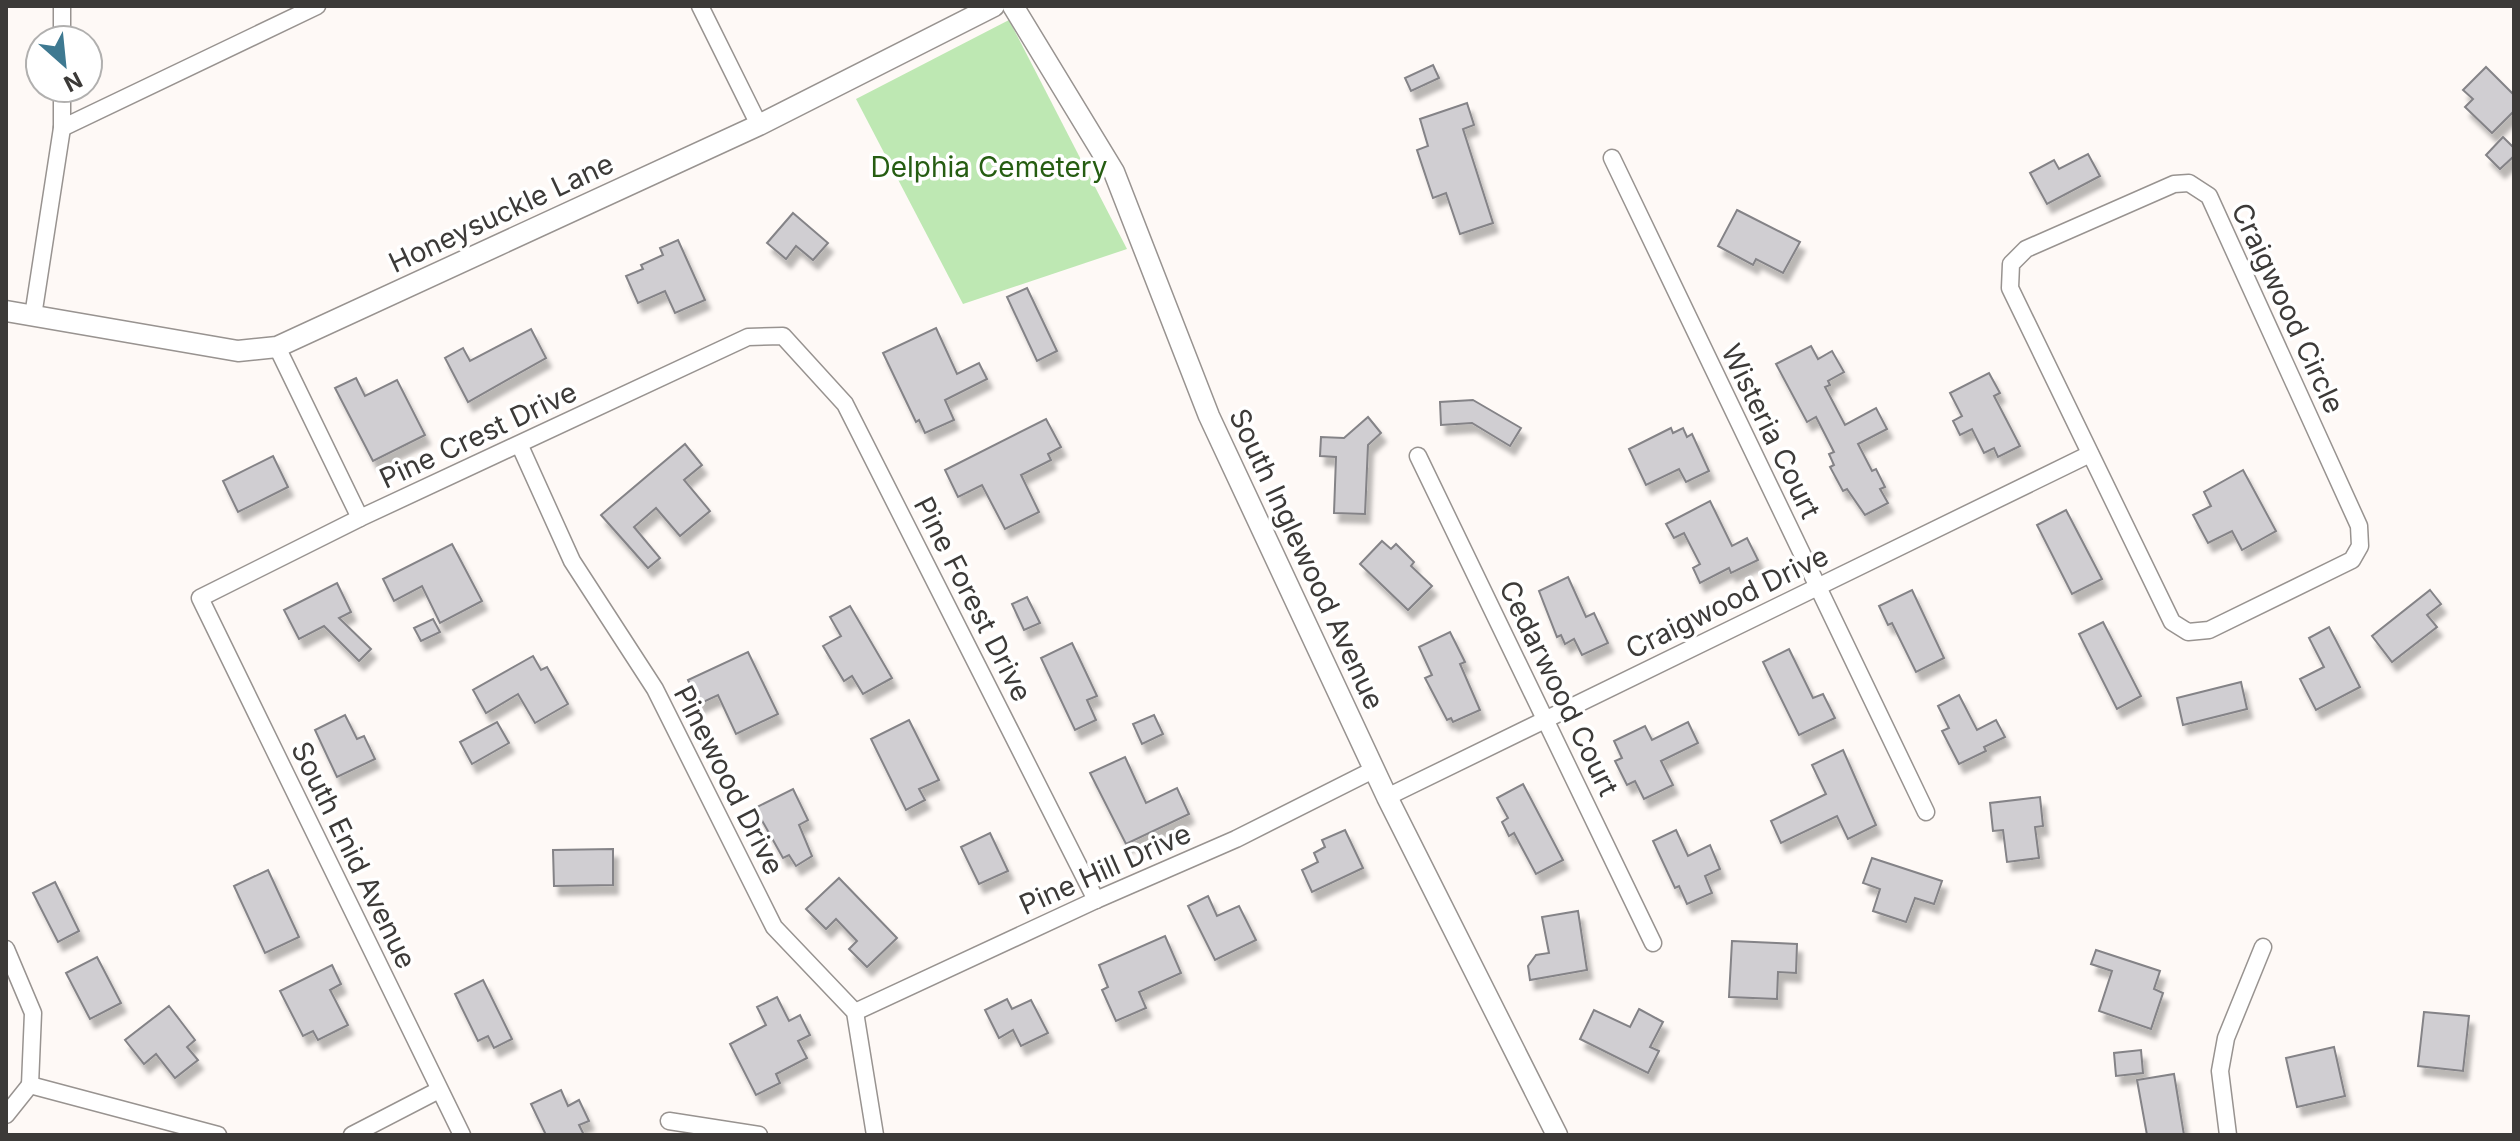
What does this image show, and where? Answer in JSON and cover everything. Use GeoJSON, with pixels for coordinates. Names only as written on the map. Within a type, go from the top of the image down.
{"type":"FeatureCollection","features":[{"type":"Feature","properties":{"kind":"street"},"geometry":{"type":"LineString","coordinates":[[62,128],[317,6]]}},
{"type":"Feature","properties":{"kind":"street"},"geometry":{"type":"LineString","coordinates":[[700,6],[759,125]]}},
{"type":"Feature","properties":{"kind":"street","name":"Honeysuckle Lane"},"geometry":{"type":"LineString","coordinates":[[6,311],[238,351],[277,347],[759,125],[994,6]]}},
{"type":"Feature","properties":{"kind":"street","name":"South Inglewood Avenue"},"geometry":{"type":"LineString","coordinates":[[1013,6],[1114,172],[1209,416],[1387,797],[1557,1135]]}},
{"type":"Feature","properties":{"kind":"street"},"geometry":{"type":"LineString","coordinates":[[33,316],[62,128],[62,104]]}},
{"type":"Feature","properties":{"kind":"street","name":"Wisteria Court"},"geometry":{"type":"LineString","coordinates":[[1612,158],[1926,812]]}},
{"type":"Feature","properties":{"kind":"street","name":"Craigwood Circle"},"geometry":{"type":"LineString","coordinates":[[2189,183],[2209,196],[2359,526],[2360,546],[2352,560],[2209,630],[2188,632],[2172,622],[2090,454],[2010,288],[2011,264],[2026,249],[2174,184],[2189,183]]}},
{"type":"Feature","properties":{"kind":"street","name":"Pine Crest Drive"},"geometry":{"type":"LineString","coordinates":[[200,598],[360,518],[748,337],[783,336]]}},
{"type":"Feature","properties":{"kind":"street","name":"Pine Forest Drive"},"geometry":{"type":"LineString","coordinates":[[783,336],[845,404],[1096,900]]}},
{"type":"Feature","properties":{"kind":"street"},"geometry":{"type":"LineString","coordinates":[[277,347],[360,518]]}},
{"type":"Feature","properties":{"kind":"street","name":"Pinewood Drive"},"geometry":{"type":"LineString","coordinates":[[520,446],[572,561],[655,689],[774,927],[855,1012]]}},
{"type":"Feature","properties":{"kind":"street","name":"Craigwood Drive"},"geometry":{"type":"LineString","coordinates":[[1387,797],[2090,454]]}},
{"type":"Feature","properties":{"kind":"street","name":"Cedarwood Court"},"geometry":{"type":"LineString","coordinates":[[1418,456],[1653,943]]}},
{"type":"Feature","properties":{"kind":"street","name":"South Enid Avenue"},"geometry":{"type":"LineString","coordinates":[[200,598],[462,1135]]}},
{"type":"Feature","properties":{"kind":"street","name":"Pine Hill Drive"},"geometry":{"type":"LineString","coordinates":[[855,1012],[1236,839],[1375,769]]}},
{"type":"Feature","properties":{"kind":"street"},"geometry":{"type":"LineString","coordinates":[[2228,1135],[2220,1071],[2226,1038],[2263,947]]}},
{"type":"Feature","properties":{"kind":"street"},"geometry":{"type":"LineString","coordinates":[[6,949],[33,1013],[30,1085],[6,1115]]}},
{"type":"Feature","properties":{"kind":"street"},"geometry":{"type":"LineString","coordinates":[[855,1012],[875,1135]]}},
{"type":"Feature","properties":{"kind":"street"},"geometry":{"type":"LineString","coordinates":[[30,1085],[218,1135]]}},
{"type":"Feature","properties":{"kind":"street"},"geometry":{"type":"LineString","coordinates":[[352,1135],[439,1090]]}},
{"type":"Feature","properties":{"kind":"street"},"geometry":{"type":"LineString","coordinates":[[669,1121],[759,1135]]}},
{"type":"Feature","properties":{"kind":"green space","name":"Delphia Cemetery"},"geometry":{"type":"Polygon","coordinates":[[[1009,20],[1127,249],[963,304],[856,99],[1009,20]]]}},
{"type":"Feature","properties":{"kind":"building"},"geometry":{"type":"Polygon","coordinates":[[[1433,65],[1439,78],[1411,91],[1405,78],[1433,65]]]}},
{"type":"Feature","properties":{"kind":"building"},"geometry":{"type":"Polygon","coordinates":[[[2486,67],[2514,95],[2514,111],[2492,133],[2465,107],[2473,99],[2463,90],[2486,67]]]}},
{"type":"Feature","properties":{"kind":"building"},"geometry":{"type":"Polygon","coordinates":[[[1467,103],[1474,125],[1463,129],[1493,223],[1460,234],[1446,193],[1433,198],[1417,150],[1428,146],[1420,119],[1467,103]]]}},
{"type":"Feature","properties":{"kind":"building"},"geometry":{"type":"Polygon","coordinates":[[[2503,137],[2514,148],[2514,156],[2500,169],[2486,155],[2503,137]]]}},
{"type":"Feature","properties":{"kind":"building"},"geometry":{"type":"Polygon","coordinates":[[[2088,154],[2100,176],[2047,204],[2030,173],[2054,160],[2059,169],[2088,154]]]}},
{"type":"Feature","properties":{"kind":"building"},"geometry":{"type":"Polygon","coordinates":[[[1737,210],[1800,242],[1783,273],[1756,259],[1753,265],[1718,246],[1737,210]]]}},
{"type":"Feature","properties":{"kind":"building"},"geometry":{"type":"Polygon","coordinates":[[[793,213],[828,243],[813,260],[796,246],[786,259],[767,243],[793,213]]]}},
{"type":"Feature","properties":{"kind":"building"},"geometry":{"type":"Polygon","coordinates":[[[678,240],[705,300],[675,313],[665,291],[638,303],[626,276],[643,269],[641,265],[663,255],[660,248],[678,240]]]}},
{"type":"Feature","properties":{"kind":"building"},"geometry":{"type":"Polygon","coordinates":[[[1027,288],[1057,351],[1037,361],[1007,297],[1027,288]]]}},
{"type":"Feature","properties":{"kind":"building"},"geometry":{"type":"Polygon","coordinates":[[[936,328],[957,374],[979,363],[987,379],[945,400],[954,420],[925,433],[919,420],[916,422],[883,353],[936,328]]]}},
{"type":"Feature","properties":{"kind":"building"},"geometry":{"type":"Polygon","coordinates":[[[531,329],[546,358],[468,402],[445,358],[463,348],[470,361],[531,329]]]}},
{"type":"Feature","properties":{"kind":"building"},"geometry":{"type":"Polygon","coordinates":[[[1811,346],[1818,359],[1832,351],[1844,372],[1828,381],[1830,385],[1825,387],[1845,425],[1876,408],[1887,429],[1858,444],[1872,471],[1876,469],[1885,487],[1880,489],[1888,503],[1865,515],[1847,489],[1843,491],[1830,467],[1834,465],[1829,454],[1834,452],[1816,417],[1807,422],[1776,364],[1811,346]]]}},
{"type":"Feature","properties":{"kind":"building"},"geometry":{"type":"Polygon","coordinates":[[[1989,373],[2000,393],[1994,396],[2020,446],[1998,457],[1994,448],[1984,453],[1972,429],[1960,435],[1953,421],[1962,416],[1950,393],[1989,373]]]}},
{"type":"Feature","properties":{"kind":"building"},"geometry":{"type":"Polygon","coordinates":[[[356,378],[365,396],[397,380],[425,435],[373,461],[335,388],[356,378]]]}},
{"type":"Feature","properties":{"kind":"building"},"geometry":{"type":"Polygon","coordinates":[[[1473,400],[1521,428],[1510,446],[1472,423],[1441,425],[1440,402],[1473,400]]]}},
{"type":"Feature","properties":{"kind":"building"},"geometry":{"type":"Polygon","coordinates":[[[1368,417],[1381,433],[1368,445],[1365,514],[1334,513],[1336,457],[1320,456],[1321,437],[1344,438],[1368,417]]]}},
{"type":"Feature","properties":{"kind":"building"},"geometry":{"type":"Polygon","coordinates":[[[1046,419],[1061,447],[1048,454],[1051,460],[1021,475],[1039,512],[1005,529],[982,485],[958,497],[945,470],[1046,419]]]}},
{"type":"Feature","properties":{"kind":"building"},"geometry":{"type":"Polygon","coordinates":[[[1671,428],[1673,433],[1683,428],[1687,437],[1692,434],[1709,471],[1686,482],[1679,469],[1646,485],[1629,449],[1671,428]]]}},
{"type":"Feature","properties":{"kind":"building"},"geometry":{"type":"Polygon","coordinates":[[[685,444],[702,465],[684,480],[710,511],[680,536],[656,508],[634,527],[660,558],[648,568],[601,515],[685,444]]]}},
{"type":"Feature","properties":{"kind":"building"},"geometry":{"type":"Polygon","coordinates":[[[273,456],[288,487],[238,512],[223,481],[273,456]]]}},
{"type":"Feature","properties":{"kind":"building"},"geometry":{"type":"Polygon","coordinates":[[[2243,470],[2276,531],[2242,550],[2232,531],[2208,543],[2193,515],[2211,506],[2204,492],[2243,470]]]}},
{"type":"Feature","properties":{"kind":"building"},"geometry":{"type":"Polygon","coordinates":[[[1710,501],[1732,546],[1747,538],[1758,560],[1731,573],[1729,568],[1700,583],[1693,568],[1700,564],[1684,533],[1674,538],[1666,524],[1710,501]]]}},
{"type":"Feature","properties":{"kind":"building"},"geometry":{"type":"Polygon","coordinates":[[[2066,510],[2102,579],[2072,594],[2037,525],[2066,510]]]}},
{"type":"Feature","properties":{"kind":"building"},"geometry":{"type":"Polygon","coordinates":[[[1382,541],[1391,549],[1396,544],[1414,562],[1411,566],[1432,586],[1408,610],[1360,564],[1382,541]]]}},
{"type":"Feature","properties":{"kind":"building"},"geometry":{"type":"Polygon","coordinates":[[[452,544],[482,601],[440,623],[422,586],[394,601],[383,579],[452,544]]]}},
{"type":"Feature","properties":{"kind":"building"},"geometry":{"type":"Polygon","coordinates":[[[1568,577],[1586,617],[1594,613],[1608,643],[1582,655],[1574,639],[1565,644],[1561,635],[1557,637],[1539,591],[1568,577]]]}},
{"type":"Feature","properties":{"kind":"building"},"geometry":{"type":"Polygon","coordinates":[[[337,583],[351,612],[339,618],[371,649],[359,661],[324,626],[299,639],[284,610],[337,583]]]}},
{"type":"Feature","properties":{"kind":"building"},"geometry":{"type":"Polygon","coordinates":[[[1912,590],[1944,658],[1916,672],[1892,623],[1888,625],[1879,606],[1912,590]]]}},
{"type":"Feature","properties":{"kind":"building"},"geometry":{"type":"Polygon","coordinates":[[[2430,590],[2441,604],[2427,615],[2437,627],[2392,662],[2372,636],[2430,590]]]}},
{"type":"Feature","properties":{"kind":"building"},"geometry":{"type":"Polygon","coordinates":[[[1027,597],[1040,623],[1024,630],[1012,604],[1027,597]]]}},
{"type":"Feature","properties":{"kind":"building"},"geometry":{"type":"Polygon","coordinates":[[[850,606],[892,678],[863,694],[852,676],[844,681],[823,646],[841,636],[830,617],[850,606]]]}},
{"type":"Feature","properties":{"kind":"building"},"geometry":{"type":"Polygon","coordinates":[[[433,619],[440,632],[421,641],[414,628],[433,619]]]}},
{"type":"Feature","properties":{"kind":"building"},"geometry":{"type":"Polygon","coordinates":[[[2103,622],[2141,696],[2117,709],[2079,634],[2103,622]]]}},
{"type":"Feature","properties":{"kind":"building"},"geometry":{"type":"Polygon","coordinates":[[[2329,627],[2360,687],[2316,710],[2300,679],[2324,667],[2309,638],[2329,627]]]}},
{"type":"Feature","properties":{"kind":"building"},"geometry":{"type":"Polygon","coordinates":[[[1450,632],[1465,662],[1460,664],[1480,710],[1453,722],[1451,718],[1447,720],[1425,678],[1432,675],[1419,647],[1450,632]]]}},
{"type":"Feature","properties":{"kind":"building"},"geometry":{"type":"Polygon","coordinates":[[[1072,643],[1097,696],[1087,700],[1096,720],[1075,730],[1041,658],[1072,643]]]}},
{"type":"Feature","properties":{"kind":"building"},"geometry":{"type":"Polygon","coordinates":[[[1789,649],[1813,698],[1823,694],[1835,718],[1799,735],[1763,662],[1789,649]]]}},
{"type":"Feature","properties":{"kind":"building"},"geometry":{"type":"Polygon","coordinates":[[[748,652],[778,714],[736,734],[718,695],[699,704],[688,680],[748,652]]]}},
{"type":"Feature","properties":{"kind":"building"},"geometry":{"type":"Polygon","coordinates":[[[533,656],[541,670],[547,667],[568,704],[535,723],[518,694],[486,713],[473,690],[533,656]]]}},
{"type":"Feature","properties":{"kind":"building"},"geometry":{"type":"Polygon","coordinates":[[[2241,682],[2247,709],[2183,725],[2177,698],[2241,682]]]}},
{"type":"Feature","properties":{"kind":"building"},"geometry":{"type":"Polygon","coordinates":[[[1959,695],[1977,730],[1996,720],[2005,737],[1984,747],[1986,751],[1959,764],[1942,731],[1949,728],[1938,706],[1959,695]]]}},
{"type":"Feature","properties":{"kind":"building"},"geometry":{"type":"Polygon","coordinates":[[[345,715],[357,739],[364,736],[375,759],[337,777],[315,730],[345,715]]]}},
{"type":"Feature","properties":{"kind":"building"},"geometry":{"type":"Polygon","coordinates":[[[1154,715],[1163,734],[1142,744],[1133,724],[1154,715]]]}},
{"type":"Feature","properties":{"kind":"building"},"geometry":{"type":"Polygon","coordinates":[[[909,720],[939,780],[919,789],[925,800],[906,810],[871,739],[909,720]]]}},
{"type":"Feature","properties":{"kind":"building"},"geometry":{"type":"Polygon","coordinates":[[[497,722],[509,743],[472,764],[460,742],[497,722]]]}},
{"type":"Feature","properties":{"kind":"building"},"geometry":{"type":"Polygon","coordinates":[[[1688,722],[1698,743],[1661,761],[1673,785],[1644,799],[1635,781],[1627,785],[1615,761],[1622,758],[1614,741],[1645,726],[1652,740],[1688,722]]]}},
{"type":"Feature","properties":{"kind":"building"},"geometry":{"type":"Polygon","coordinates":[[[1843,750],[1876,825],[1848,839],[1837,816],[1781,843],[1771,821],[1826,794],[1812,765],[1843,750]]]}},
{"type":"Feature","properties":{"kind":"building"},"geometry":{"type":"Polygon","coordinates":[[[1125,757],[1146,803],[1177,788],[1189,814],[1126,844],[1090,773],[1125,757]]]}},
{"type":"Feature","properties":{"kind":"building"},"geometry":{"type":"Polygon","coordinates":[[[1523,784],[1563,860],[1536,874],[1514,833],[1509,836],[1502,822],[1508,818],[1497,798],[1523,784]]]}},
{"type":"Feature","properties":{"kind":"building"},"geometry":{"type":"Polygon","coordinates":[[[793,789],[808,820],[799,825],[812,856],[796,866],[789,855],[783,858],[755,808],[793,789]]]}},
{"type":"Feature","properties":{"kind":"building"},"geometry":{"type":"Polygon","coordinates":[[[2040,797],[2043,826],[2035,827],[2039,858],[2007,862],[2003,830],[1993,831],[1990,803],[2040,797]]]}},
{"type":"Feature","properties":{"kind":"building"},"geometry":{"type":"Polygon","coordinates":[[[1345,830],[1363,868],[1312,892],[1302,870],[1318,862],[1314,853],[1325,847],[1322,840],[1345,830]]]}},
{"type":"Feature","properties":{"kind":"building"},"geometry":{"type":"Polygon","coordinates":[[[1676,830],[1688,856],[1710,845],[1720,869],[1705,876],[1712,893],[1687,904],[1679,886],[1675,888],[1653,841],[1676,830]]]}},
{"type":"Feature","properties":{"kind":"building"},"geometry":{"type":"Polygon","coordinates":[[[990,833],[1008,871],[979,884],[961,847],[990,833]]]}},
{"type":"Feature","properties":{"kind":"building"},"geometry":{"type":"Polygon","coordinates":[[[613,849],[613,885],[554,886],[553,850],[613,849]]]}},
{"type":"Feature","properties":{"kind":"building"},"geometry":{"type":"Polygon","coordinates":[[[1872,858],[1942,881],[1934,904],[1915,898],[1906,922],[1873,911],[1880,889],[1863,883],[1872,858]]]}},
{"type":"Feature","properties":{"kind":"building"},"geometry":{"type":"Polygon","coordinates":[[[268,870],[299,937],[265,953],[234,886],[268,870]]]}},
{"type":"Feature","properties":{"kind":"building"},"geometry":{"type":"Polygon","coordinates":[[[839,878],[897,938],[867,967],[849,949],[857,941],[836,919],[826,929],[806,909],[839,878]]]}},
{"type":"Feature","properties":{"kind":"building"},"geometry":{"type":"Polygon","coordinates":[[[55,882],[79,931],[58,942],[33,893],[55,882]]]}},
{"type":"Feature","properties":{"kind":"building"},"geometry":{"type":"Polygon","coordinates":[[[1208,896],[1217,916],[1239,906],[1256,940],[1215,960],[1188,906],[1208,896]]]}},
{"type":"Feature","properties":{"kind":"building"},"geometry":{"type":"Polygon","coordinates":[[[1578,911],[1587,970],[1530,980],[1528,966],[1536,955],[1549,953],[1542,917],[1578,911]]]}},
{"type":"Feature","properties":{"kind":"building"},"geometry":{"type":"Polygon","coordinates":[[[1165,936],[1181,973],[1139,992],[1146,1008],[1116,1021],[1102,990],[1108,987],[1099,965],[1165,936]]]}},
{"type":"Feature","properties":{"kind":"building"},"geometry":{"type":"Polygon","coordinates":[[[1732,941],[1797,944],[1796,973],[1778,972],[1777,999],[1729,997],[1732,941]]]}},
{"type":"Feature","properties":{"kind":"building"},"geometry":{"type":"Polygon","coordinates":[[[2096,950],[2160,971],[2154,989],[2163,993],[2151,1029],[2099,1011],[2112,971],[2091,964],[2096,950]]]}},
{"type":"Feature","properties":{"kind":"building"},"geometry":{"type":"Polygon","coordinates":[[[97,957],[121,1003],[90,1019],[66,973],[97,957]]]}},
{"type":"Feature","properties":{"kind":"building"},"geometry":{"type":"Polygon","coordinates":[[[332,965],[341,984],[330,990],[348,1025],[318,1040],[313,1031],[303,1036],[280,991],[332,965]]]}},
{"type":"Feature","properties":{"kind":"building"},"geometry":{"type":"Polygon","coordinates":[[[483,980],[512,1039],[494,1048],[488,1036],[478,1041],[455,994],[483,980]]]}},
{"type":"Feature","properties":{"kind":"building"},"geometry":{"type":"Polygon","coordinates":[[[777,997],[789,1021],[800,1015],[810,1035],[798,1041],[807,1058],[776,1074],[780,1083],[756,1095],[730,1044],[766,1025],[757,1007],[777,997]]]}},
{"type":"Feature","properties":{"kind":"building"},"geometry":{"type":"Polygon","coordinates":[[[1007,999],[1012,1009],[1031,1000],[1048,1033],[1021,1046],[1013,1030],[999,1038],[985,1010],[1007,999]]]}},
{"type":"Feature","properties":{"kind":"building"},"geometry":{"type":"Polygon","coordinates":[[[169,1006],[195,1040],[187,1047],[198,1060],[175,1078],[156,1054],[144,1064],[125,1040],[169,1006]]]}},
{"type":"Feature","properties":{"kind":"building"},"geometry":{"type":"Polygon","coordinates":[[[1639,1009],[1663,1022],[1650,1047],[1659,1051],[1648,1073],[1580,1039],[1594,1010],[1630,1027],[1639,1009]]]}},
{"type":"Feature","properties":{"kind":"building"},"geometry":{"type":"Polygon","coordinates":[[[2424,1012],[2469,1016],[2463,1071],[2418,1066],[2424,1012]]]}},
{"type":"Feature","properties":{"kind":"building"},"geometry":{"type":"Polygon","coordinates":[[[2334,1047],[2345,1096],[2297,1107],[2286,1058],[2334,1047]]]}},
{"type":"Feature","properties":{"kind":"building"},"geometry":{"type":"Polygon","coordinates":[[[2141,1050],[2143,1073],[2116,1076],[2114,1053],[2141,1050]]]}},
{"type":"Feature","properties":{"kind":"building"},"geometry":{"type":"Polygon","coordinates":[[[2174,1074],[2184,1135],[2147,1135],[2137,1080],[2174,1074]]]}},
{"type":"Feature","properties":{"kind":"building"},"geometry":{"type":"Polygon","coordinates":[[[561,1090],[568,1106],[579,1100],[589,1121],[579,1125],[584,1135],[546,1135],[531,1104],[561,1090]]]}}]}
